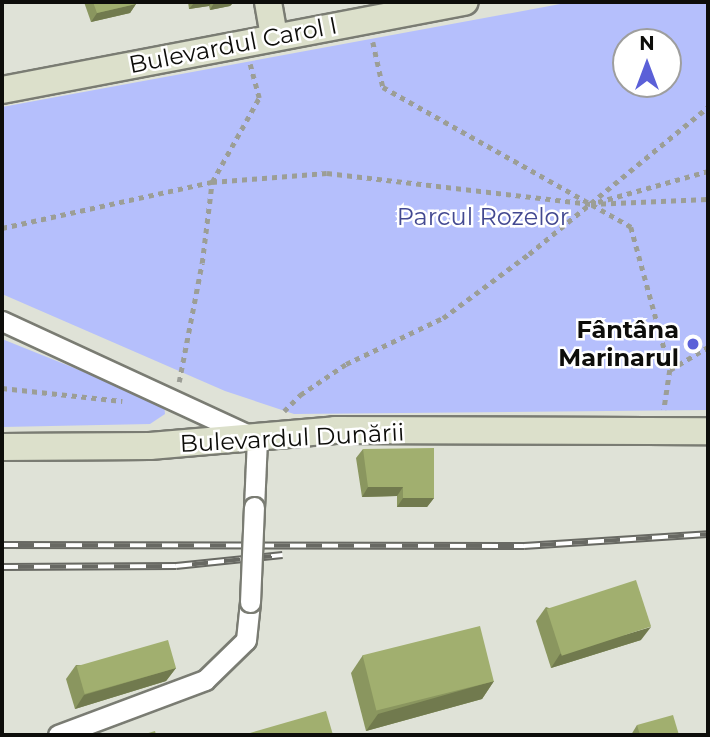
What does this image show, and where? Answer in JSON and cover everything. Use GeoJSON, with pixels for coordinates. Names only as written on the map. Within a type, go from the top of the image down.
{"type":"FeatureCollection","features":[{"type":"Feature","properties":{"kind":"street"},"geometry":{"type":"LineString","coordinates":[[268,2],[274,37]]}},
{"type":"Feature","properties":{"kind":"street","name":"Bulevardul Carol I"},"geometry":{"type":"LineString","coordinates":[[2,90],[465,2]]}},
{"type":"Feature","properties":{"kind":"street"},"geometry":{"type":"LineString","coordinates":[[2,321],[257,439],[246,640],[205,680],[58,735]]}},
{"type":"Feature","properties":{"kind":"street","name":"Bulevardul Dunării"},"geometry":{"type":"LineString","coordinates":[[2,447],[257,439],[335,430],[708,431]]}},
{"type":"Feature","properties":{"kind":"path"},"geometry":{"type":"LineString","coordinates":[[368,20],[383,87],[631,227],[670,370],[661,432]]}},
{"type":"Feature","properties":{"kind":"path"},"geometry":{"type":"LineString","coordinates":[[175,399],[202,262],[212,182],[259,98],[245,43]]}},
{"type":"Feature","properties":{"kind":"path"},"geometry":{"type":"LineString","coordinates":[[257,439],[300,395],[346,364],[443,318],[590,204],[708,107]]}},
{"type":"Feature","properties":{"kind":"path"},"geometry":{"type":"LineString","coordinates":[[590,204],[708,171]]}},
{"type":"Feature","properties":{"kind":"path"},"geometry":{"type":"LineString","coordinates":[[2,228],[212,182],[327,173],[590,204],[708,199]]}},
{"type":"Feature","properties":{"kind":"path"},"geometry":{"type":"LineString","coordinates":[[670,370],[708,347]]}},
{"type":"Feature","properties":{"kind":"path"},"geometry":{"type":"LineString","coordinates":[[2,388],[126,401]]}},
{"type":"Feature","properties":{"kind":"green space","name":"Parcul Rozelor"},"geometry":{"type":"Polygon","coordinates":[[[571,2],[708,2],[708,410],[294,414],[225,391],[2,294],[2,107],[571,2]]]}},
{"type":"Feature","properties":{"kind":"green space"},"geometry":{"type":"Polygon","coordinates":[[[2,339],[164,404],[165,414],[150,424],[2,427],[2,339]]]}},
{"type":"Feature","properties":{"kind":"building"},"geometry":{"type":"Polygon","coordinates":[[[93,2],[136,2],[136,4],[97,13],[93,2]]]}},
{"type":"Feature","properties":{"kind":"building"},"geometry":{"type":"Polygon","coordinates":[[[434,448],[434,498],[403,498],[403,487],[368,487],[363,449],[434,448]]]}},
{"type":"Feature","properties":{"kind":"building"},"geometry":{"type":"Polygon","coordinates":[[[636,580],[651,627],[562,656],[547,609],[636,580]]]}},
{"type":"Feature","properties":{"kind":"building"},"geometry":{"type":"Polygon","coordinates":[[[480,626],[494,681],[376,711],[363,655],[480,626]]]}},
{"type":"Feature","properties":{"kind":"building"},"geometry":{"type":"Polygon","coordinates":[[[168,640],[176,668],[85,694],[77,666],[168,640]]]}},
{"type":"Feature","properties":{"kind":"building"},"geometry":{"type":"Polygon","coordinates":[[[326,711],[333,735],[243,735],[326,711]]]}},
{"type":"Feature","properties":{"kind":"building"},"geometry":{"type":"Polygon","coordinates":[[[673,715],[679,735],[640,735],[637,725],[673,715]]]}},
{"type":"Feature","properties":{"kind":"railway"},"geometry":{"type":"LineString","coordinates":[[2,545],[524,546],[708,534]]}},
{"type":"Feature","properties":{"kind":"railway"},"geometry":{"type":"LineString","coordinates":[[2,567],[176,566],[282,555]]}},
{"type":"Feature","properties":{"kind":"place","name":"Fântâna Marinarul"},"geometry":{"type":"Point","coordinates":[693,344]}}]}
